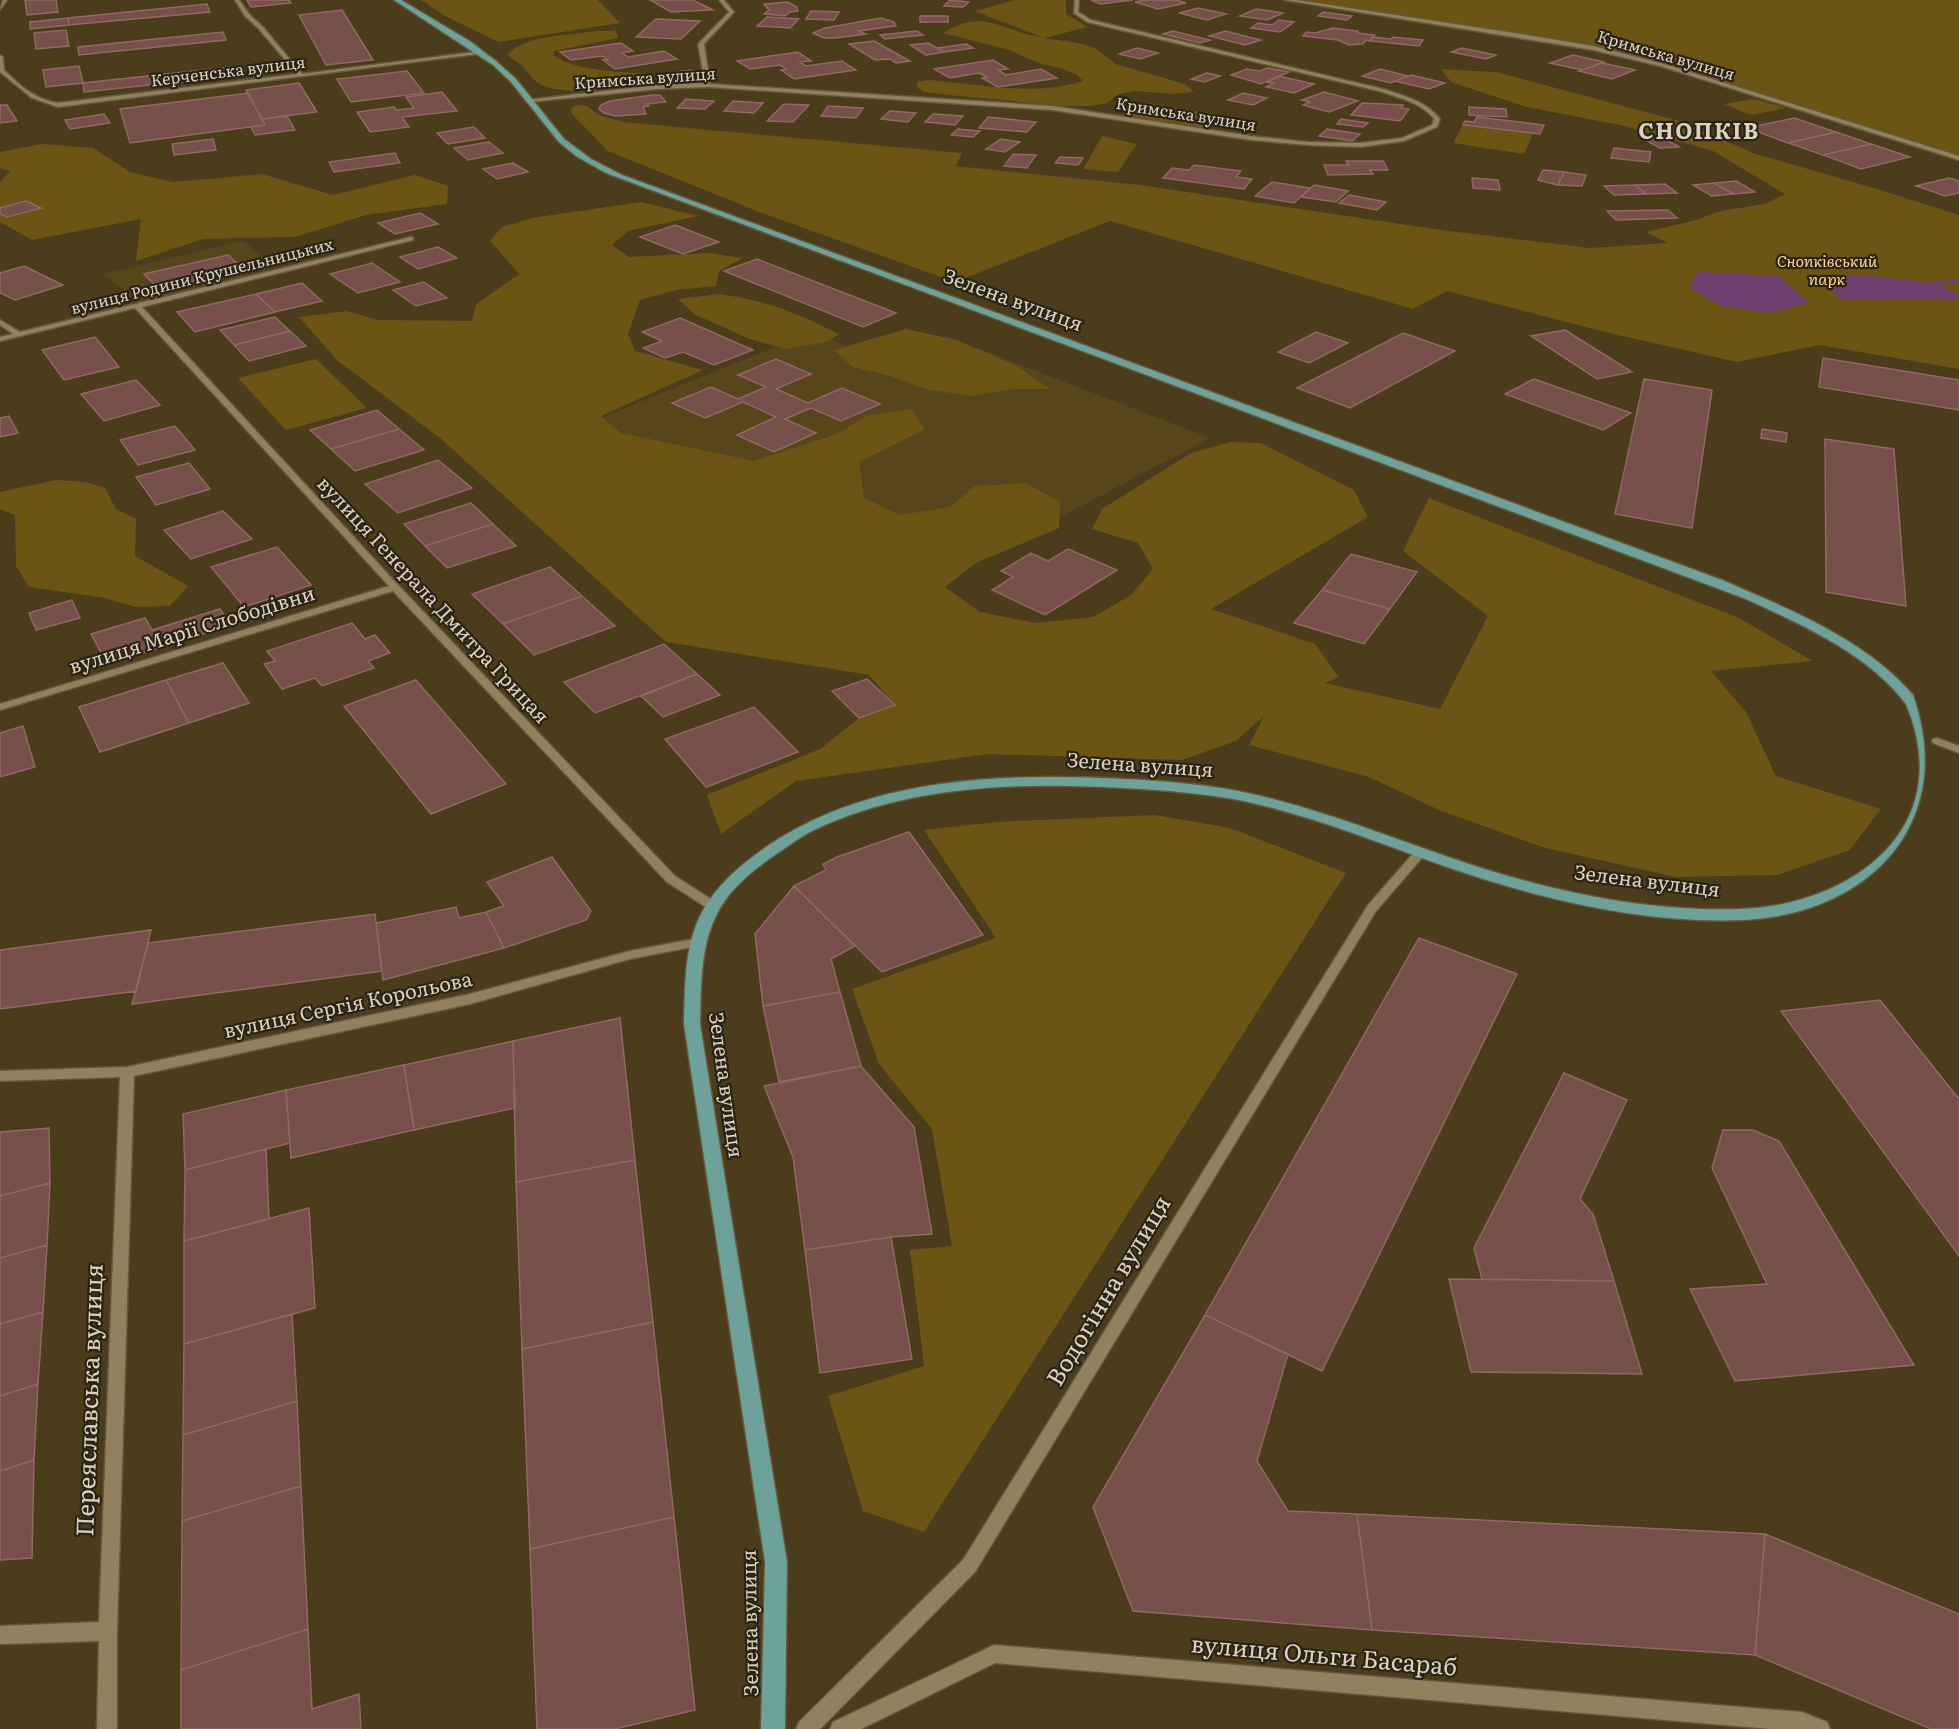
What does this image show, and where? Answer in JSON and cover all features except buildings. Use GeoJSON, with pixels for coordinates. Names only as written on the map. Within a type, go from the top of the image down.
{"type":"FeatureCollection","features":[{"type":"Feature","properties":{"kind":"main road","name":"Зелена вулиця"},"geometry":{"type":"LineString","coordinates":[[397,0],[482,53],[508,75],[552,132],[567,147],[595,165],[630,181],[1718,583],[1782,611],[1839,642],[1880,670],[1902,691],[1922,715],[1937,741],[1945,769],[1945,789],[1938,812],[1925,837],[1894,868],[1846,894],[1780,912],[1700,914],[1593,901],[1499,878],[1303,811],[1197,788],[1078,780],[969,785],[873,802],[807,827],[744,868],[712,906],[699,942],[693,982],[692,1024],[776,1562],[773,1729]]}},
{"type":"Feature","properties":{"kind":"street"},"geometry":{"type":"LineString","coordinates":[[0,9],[4,0]]}},
{"type":"Feature","properties":{"kind":"street"},"geometry":{"type":"LineString","coordinates":[[237,0],[247,15],[261,28],[301,76]]}},
{"type":"Feature","properties":{"kind":"street"},"geometry":{"type":"LineString","coordinates":[[708,85],[704,58],[700,51],[701,44],[732,12],[721,0]]}},
{"type":"Feature","properties":{"kind":"street","name":"Кримська вулиця"},"geometry":{"type":"LineString","coordinates":[[529,100],[658,87],[708,85],[1054,108],[1239,137],[1348,146],[1408,139],[1427,133],[1436,126],[1437,119],[1430,110],[1412,100],[1344,81],[1089,21],[1076,14],[1077,0]]}},
{"type":"Feature","properties":{"kind":"street","name":"Кримська вулиця"},"geometry":{"type":"LineString","coordinates":[[1287,0],[1521,34],[1593,48],[1662,65],[1959,158]]}},
{"type":"Feature","properties":{"kind":"street","name":"Керченська вулиця"},"geometry":{"type":"LineString","coordinates":[[0,57],[1,70],[21,90],[52,104],[482,53]]}},
{"type":"Feature","properties":{"kind":"street","name":"вулиця Родини Крушельницьких"},"geometry":{"type":"LineString","coordinates":[[0,339],[411,239]]}},
{"type":"Feature","properties":{"kind":"street","name":"вулиця Генерала Дмитра Грицая"},"geometry":{"type":"LineString","coordinates":[[138,307],[395,587],[671,879],[712,906]]}},
{"type":"Feature","properties":{"kind":"street"},"geometry":{"type":"LineString","coordinates":[[0,322],[18,334]]}},
{"type":"Feature","properties":{"kind":"street","name":"вулиця Марії Слободівни"},"geometry":{"type":"LineString","coordinates":[[0,707],[395,587]]}},
{"type":"Feature","properties":{"kind":"street"},"geometry":{"type":"LineString","coordinates":[[1937,741],[1959,750]]}},
{"type":"Feature","properties":{"kind":"street","name":"Водогінна вулиця"},"geometry":{"type":"LineString","coordinates":[[806,1729],[969,1566],[1372,908],[1421,852]]}},
{"type":"Feature","properties":{"kind":"street","name":"вулиця Сергія Корольова"},"geometry":{"type":"LineString","coordinates":[[0,1076],[127,1072],[470,999],[630,955],[699,942]]}},
{"type":"Feature","properties":{"kind":"street","name":"Переяславська вулиця"},"geometry":{"type":"LineString","coordinates":[[107,1729],[108,1631],[127,1072]]}},
{"type":"Feature","properties":{"kind":"street"},"geometry":{"type":"LineString","coordinates":[[0,1635],[108,1631]]}},
{"type":"Feature","properties":{"kind":"street","name":"вулиця Ольги Басараб"},"geometry":{"type":"LineString","coordinates":[[840,1729],[994,1654],[1802,1722],[1820,1729]]}},
{"type":"Feature","properties":{"kind":"shaded area"},"geometry":{"type":"Polygon","coordinates":[[[243,241],[276,267],[138,302],[103,274],[243,241]]]}},
{"type":"Feature","properties":{"kind":"shaded area"},"geometry":{"type":"Polygon","coordinates":[[[1697,272],[1779,276],[1808,303],[1770,313],[1721,306],[1689,288],[1697,272]]]}},
{"type":"Feature","properties":{"kind":"shaded area"},"geometry":{"type":"Polygon","coordinates":[[[1863,275],[1935,283],[1959,295],[1959,300],[1841,299],[1818,278],[1863,275]]]}},
{"type":"Feature","properties":{"kind":"shaded area"},"geometry":{"type":"Polygon","coordinates":[[[812,332],[882,361],[946,336],[1210,438],[1021,538],[811,567],[561,434],[812,332]]]}},
{"type":"Feature","properties":{"kind":"green space"},"geometry":{"type":"Polygon","coordinates":[[[421,0],[598,0],[620,23],[499,42],[445,16],[421,0]]]}},
{"type":"Feature","properties":{"kind":"green space"},"geometry":{"type":"Polygon","coordinates":[[[1015,0],[1066,0],[1066,14],[1088,27],[1044,38],[1095,48],[1116,64],[1185,84],[1194,92],[1173,94],[1136,91],[1119,94],[1107,103],[1065,106],[924,92],[916,86],[918,82],[929,80],[1026,89],[1064,86],[1083,81],[1076,74],[1041,64],[1009,50],[943,33],[970,22],[982,22],[1042,37],[975,11],[1015,0]]]}},
{"type":"Feature","properties":{"kind":"green space"},"geometry":{"type":"Polygon","coordinates":[[[1280,0],[1959,0],[1959,161],[1662,67],[1589,48],[1280,0]]]}},
{"type":"Feature","properties":{"kind":"green space"},"geometry":{"type":"Polygon","coordinates":[[[596,31],[616,31],[618,38],[554,51],[553,55],[563,61],[586,68],[647,74],[654,80],[592,90],[559,90],[534,80],[524,67],[508,54],[515,48],[537,39],[596,31]]]}},
{"type":"Feature","properties":{"kind":"green space","name":"Снопківський парк"},"geometry":{"type":"Polygon","coordinates":[[[1441,69],[1496,72],[1679,121],[1756,154],[1959,215],[1959,369],[1820,345],[1737,362],[1605,332],[1447,291],[1413,309],[1110,221],[955,282],[759,212],[608,151],[572,114],[571,108],[583,105],[601,115],[623,122],[962,153],[956,166],[1140,185],[1441,230],[1590,248],[1668,243],[1646,232],[1696,220],[1720,211],[1765,204],[1785,194],[1713,151],[1625,126],[1527,107],[1451,82],[1441,69]]]}},
{"type":"Feature","properties":{"kind":"green space"},"geometry":{"type":"Polygon","coordinates":[[[1755,99],[1786,108],[1751,115],[1724,104],[1755,99]]]}},
{"type":"Feature","properties":{"kind":"green space"},"geometry":{"type":"Polygon","coordinates":[[[1147,103],[1225,116],[1206,129],[1127,116],[1147,103]]]}},
{"type":"Feature","properties":{"kind":"green space"},"geometry":{"type":"Polygon","coordinates":[[[1463,125],[1533,133],[1524,154],[1453,143],[1463,125]]]}},
{"type":"Feature","properties":{"kind":"green space"},"geometry":{"type":"Polygon","coordinates":[[[1102,136],[1137,144],[1118,172],[1083,169],[1102,136]]]}},
{"type":"Feature","properties":{"kind":"green space"},"geometry":{"type":"Polygon","coordinates":[[[42,144],[93,148],[130,172],[173,182],[262,174],[333,195],[415,175],[448,186],[447,204],[366,215],[295,237],[203,239],[136,261],[141,219],[32,240],[0,222],[0,182],[10,171],[0,168],[0,152],[42,144]]]}},
{"type":"Feature","properties":{"kind":"green space"},"geometry":{"type":"Polygon","coordinates":[[[641,202],[698,216],[628,231],[612,245],[629,257],[708,253],[743,258],[719,271],[716,286],[676,290],[640,300],[628,334],[635,351],[703,370],[601,416],[621,433],[754,461],[837,434],[866,416],[911,409],[925,429],[859,462],[864,498],[900,515],[950,507],[975,486],[1025,483],[1060,502],[1059,528],[976,563],[945,587],[980,612],[1036,623],[1093,617],[1131,595],[1153,569],[1138,543],[1092,529],[1102,509],[1191,453],[1231,442],[1261,443],[1354,490],[1368,517],[1211,609],[1315,644],[1339,677],[1325,683],[1440,709],[1488,616],[1403,551],[1429,498],[1739,618],[1813,661],[1711,671],[1746,712],[1776,776],[1881,809],[1850,850],[1777,875],[1675,877],[1542,847],[1439,810],[1369,777],[1249,745],[1264,716],[1236,741],[1182,760],[988,754],[796,781],[721,834],[707,795],[820,749],[859,718],[894,704],[869,675],[666,642],[440,438],[338,361],[299,317],[347,311],[378,320],[472,321],[476,304],[519,274],[490,241],[502,227],[532,218],[641,202]]]}},
{"type":"Feature","properties":{"kind":"green space"},"geometry":{"type":"Polygon","coordinates":[[[719,294],[781,308],[839,334],[827,342],[786,349],[750,339],[694,314],[678,299],[719,294]]]}},
{"type":"Feature","properties":{"kind":"green space"},"geometry":{"type":"Polygon","coordinates":[[[906,329],[956,340],[1017,366],[1050,389],[1013,389],[970,396],[925,389],[891,376],[853,367],[834,350],[906,329]]]}},
{"type":"Feature","properties":{"kind":"green space"},"geometry":{"type":"Polygon","coordinates":[[[316,359],[367,408],[286,430],[238,378],[316,359]]]}},
{"type":"Feature","properties":{"kind":"green space"},"geometry":{"type":"Polygon","coordinates":[[[56,480],[86,482],[105,488],[116,509],[136,519],[135,556],[188,586],[170,606],[135,607],[105,598],[29,587],[16,566],[15,515],[0,509],[0,492],[56,480]]]}},
{"type":"Feature","properties":{"kind":"green space"},"geometry":{"type":"Polygon","coordinates":[[[1155,815],[1230,828],[1346,873],[924,1532],[863,1511],[828,1396],[924,1366],[910,1250],[952,1246],[932,1129],[879,1064],[852,989],[996,938],[924,830],[996,822],[1155,815]]]}},
{"type":"Feature","properties":{"kind":"waterway"},"geometry":{"type":"LineString","coordinates":[[1935,283],[1959,282]]}},
{"type":"Feature","properties":{"kind":"district","name":"СНОПКІВ"},"geometry":{"type":"Point","coordinates":[1699,131]}}]}
